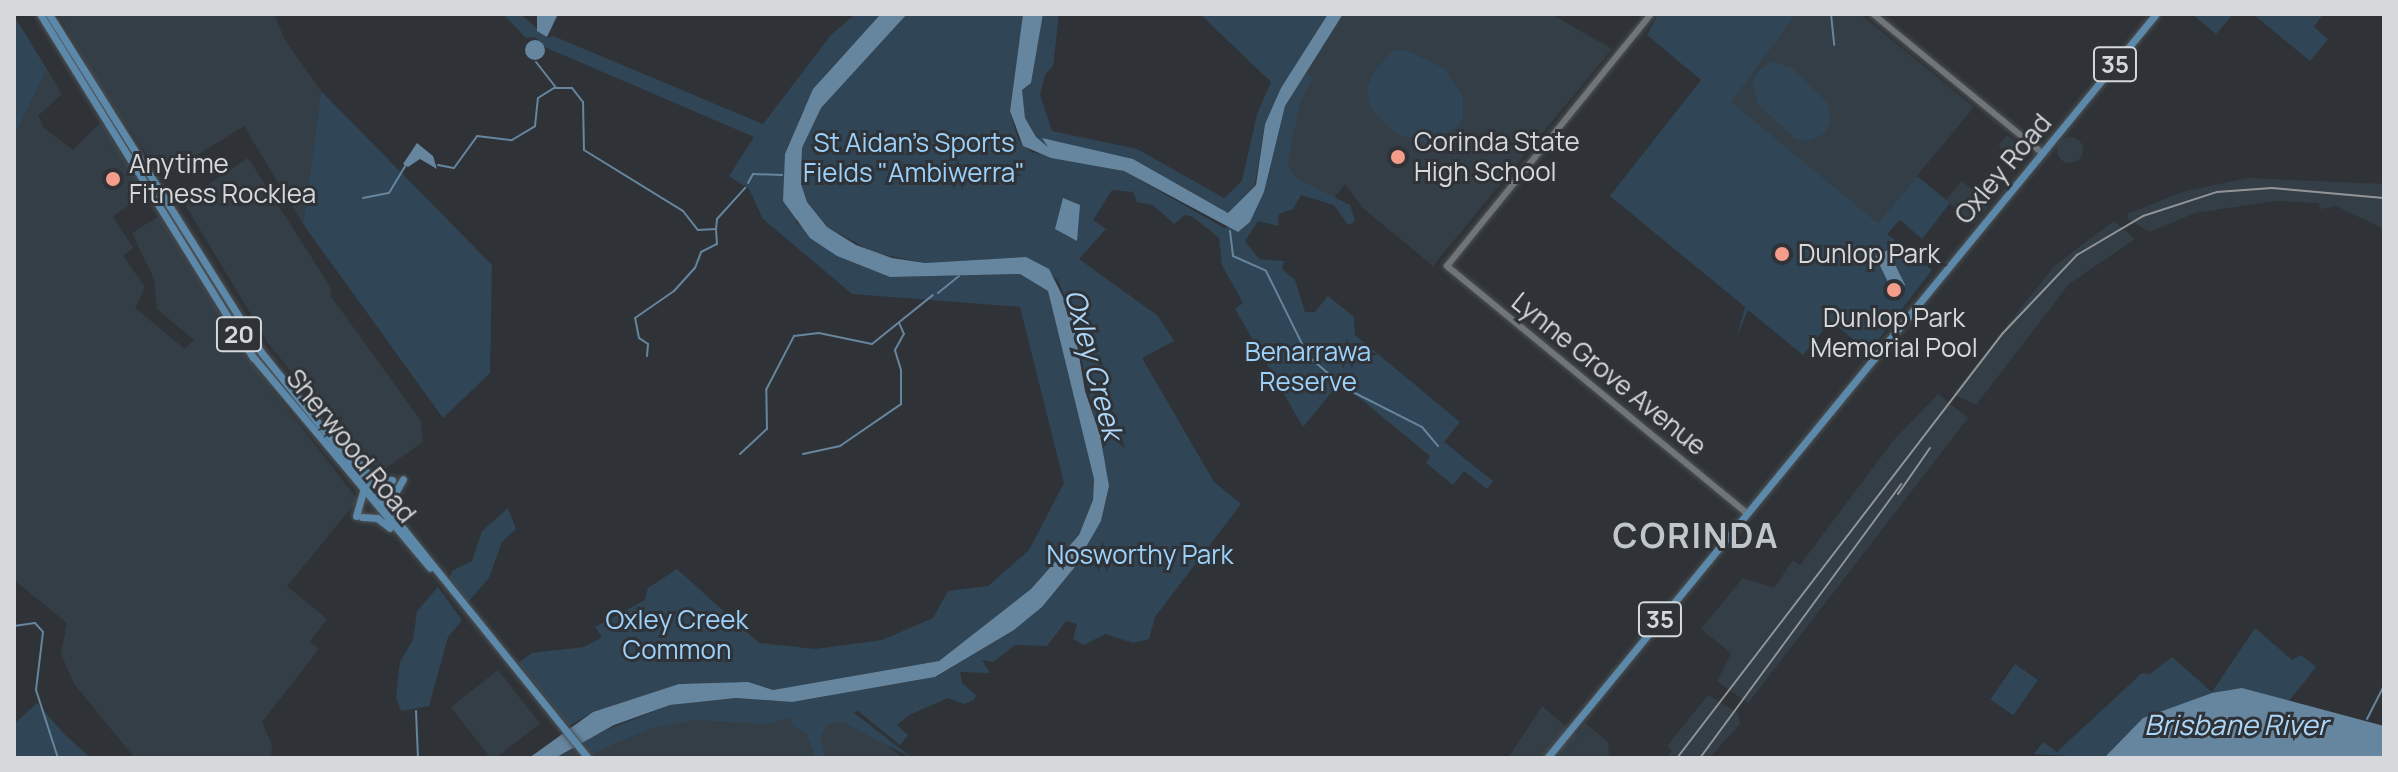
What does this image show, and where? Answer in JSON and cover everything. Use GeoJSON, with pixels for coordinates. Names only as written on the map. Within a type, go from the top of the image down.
{"type":"FeatureCollection","features":[{"type":"Feature","properties":{"kind":"main road","name":"Sherwood Road"},"geometry":{"type":"LineString","coordinates":[[40,14],[253,357],[395,531],[443,580],[587,756]]}},
{"type":"Feature","properties":{"kind":"main road","name":"Sherwood Road"},"geometry":{"type":"LineString","coordinates":[[49,14],[261,352],[392,513],[435,571]]}},
{"type":"Feature","properties":{"kind":"main road","name":"Oxley Road"},"geometry":{"type":"LineString","coordinates":[[1547,758],[2156,14]]}},
{"type":"Feature","properties":{"kind":"main road"},"geometry":{"type":"LineString","coordinates":[[346,457],[352,455],[372,479],[392,480]]}},
{"type":"Feature","properties":{"kind":"main road"},"geometry":{"type":"LineString","coordinates":[[392,513],[391,500],[403,479]]}},
{"type":"Feature","properties":{"kind":"main road"},"geometry":{"type":"LineString","coordinates":[[363,491],[359,516],[377,518],[395,531]]}},
{"type":"Feature","properties":{"kind":"street","name":"Lynne Grove Avenue"},"geometry":{"type":"LineString","coordinates":[[1651,14],[1447,266],[1747,513]]}},
{"type":"Feature","properties":{"kind":"street"},"geometry":{"type":"LineString","coordinates":[[1873,14],[2042,153]]}},
{"type":"Feature","properties":{"kind":"shaded area"},"geometry":{"type":"Polygon","coordinates":[[[58,14],[274,14],[285,40],[321,91],[303,224],[244,126],[168,173],[153,163],[99,86],[58,14]]]}},
{"type":"Feature","properties":{"kind":"shaded area","name":"Corinda State High School"},"geometry":{"type":"Polygon","coordinates":[[[1343,14],[1551,14],[1612,49],[1433,266],[1364,209],[1345,184],[1333,199],[1268,174],[1291,94],[1343,14]]]}},
{"type":"Feature","properties":{"kind":"shaded area"},"geometry":{"type":"Polygon","coordinates":[[[1796,14],[1860,14],[1974,107],[1878,223],[1730,102],[1796,14]]]}},
{"type":"Feature","properties":{"kind":"shaded area"},"geometry":{"type":"Polygon","coordinates":[[[47,69],[62,94],[38,116],[44,128],[73,150],[101,122],[146,194],[113,216],[133,248],[123,256],[145,287],[135,308],[185,349],[194,340],[157,309],[154,279],[132,233],[159,216],[247,357],[358,500],[287,586],[327,619],[310,642],[319,649],[262,722],[272,745],[271,758],[135,758],[74,684],[61,654],[67,623],[14,580],[14,137],[47,69]]]}},
{"type":"Feature","properties":{"kind":"shaded area"},"geometry":{"type":"Polygon","coordinates":[[[2007,135],[2029,152],[2020,163],[1998,146],[2007,135]]]}},
{"type":"Feature","properties":{"kind":"shaded area"},"geometry":{"type":"Polygon","coordinates":[[[2070,137],[2079,141],[2083,150],[2079,159],[2070,163],[2061,159],[2057,150],[2061,141],[2070,137]]]}},
{"type":"Feature","properties":{"kind":"shaded area"},"geometry":{"type":"Polygon","coordinates":[[[248,158],[331,288],[330,295],[421,421],[423,442],[380,472],[328,418],[268,343],[183,201],[248,158]]]}},
{"type":"Feature","properties":{"kind":"shaded area"},"geometry":{"type":"Polygon","coordinates":[[[2248,178],[2384,184],[2384,229],[2336,206],[2320,209],[2319,203],[2276,201],[2195,213],[2150,232],[2127,219],[2129,213],[2186,191],[2248,178]]]}},
{"type":"Feature","properties":{"kind":"shaded area"},"geometry":{"type":"Polygon","coordinates":[[[1962,181],[1990,205],[1974,224],[1946,200],[1962,181]]]}},
{"type":"Feature","properties":{"kind":"shaded area"},"geometry":{"type":"Polygon","coordinates":[[[2114,221],[2135,239],[2069,284],[1976,405],[1953,394],[2054,266],[2114,221]]]}},
{"type":"Feature","properties":{"kind":"shaded area"},"geometry":{"type":"Polygon","coordinates":[[[1938,394],[1968,418],[1748,703],[1717,681],[1731,653],[1701,629],[1743,578],[1774,588],[1793,560],[1800,565],[1893,441],[1938,394]]]}},
{"type":"Feature","properties":{"kind":"shaded area"},"geometry":{"type":"Polygon","coordinates":[[[498,670],[540,724],[496,758],[491,758],[451,707],[498,670]]]}},
{"type":"Feature","properties":{"kind":"shaded area"},"geometry":{"type":"Polygon","coordinates":[[[1708,695],[1738,713],[1740,724],[1709,758],[1667,758],[1672,751],[1667,746],[1708,695]]]}},
{"type":"Feature","properties":{"kind":"shaded area"},"geometry":{"type":"Polygon","coordinates":[[[670,705],[854,718],[903,758],[555,758],[589,736],[670,705]]]}},
{"type":"Feature","properties":{"kind":"shaded area"},"geometry":{"type":"Polygon","coordinates":[[[1542,706],[1576,735],[1585,723],[1608,742],[1609,758],[1508,758],[1542,706]]]}},
{"type":"Feature","properties":{"kind":"green space","name":"Oxley Creek Common"},"geometry":{"type":"Polygon","coordinates":[[[503,14],[521,14],[547,38],[553,36],[763,124],[831,35],[855,14],[882,14],[823,77],[799,119],[796,222],[837,256],[890,277],[1020,274],[1048,291],[1094,479],[1093,500],[1079,535],[1031,589],[939,661],[773,690],[735,682],[697,687],[683,683],[593,712],[569,726],[518,663],[532,653],[584,647],[602,637],[595,627],[645,600],[648,588],[677,569],[759,643],[815,649],[882,640],[933,618],[948,591],[988,586],[1029,550],[1064,483],[1020,307],[852,294],[763,219],[749,189],[729,176],[754,137],[547,48],[535,37],[526,38],[503,14]]]}},
{"type":"Feature","properties":{"kind":"green space"},"geometry":{"type":"Polygon","coordinates":[[[907,14],[1023,14],[1010,111],[1018,139],[1031,152],[1124,171],[1224,228],[1250,222],[1264,192],[1285,106],[1305,73],[1313,78],[1300,103],[1287,166],[1298,179],[1350,205],[1355,221],[1348,225],[1334,205],[1301,195],[1293,209],[1279,214],[1278,226],[1258,221],[1245,241],[1259,259],[1284,261],[1282,269],[1295,280],[1305,312],[1315,312],[1328,296],[1354,317],[1355,335],[1460,422],[1444,442],[1493,481],[1487,489],[1464,471],[1453,485],[1426,463],[1430,456],[1340,382],[1303,427],[1235,309],[1243,303],[1222,265],[1219,238],[1193,217],[1185,215],[1174,224],[1153,205],[1137,202],[1133,192],[1112,190],[1093,220],[1106,229],[1079,259],[1158,316],[1174,341],[1142,358],[1214,482],[1241,504],[1155,617],[1149,639],[1133,643],[1105,634],[1084,645],[1073,639],[1077,624],[1066,621],[1047,646],[1015,645],[993,662],[982,660],[990,673],[960,672],[962,683],[976,695],[974,700],[964,704],[948,698],[909,715],[897,725],[908,735],[900,745],[858,711],[853,712],[912,758],[843,722],[828,724],[820,737],[825,758],[816,758],[806,733],[793,726],[790,717],[766,724],[696,720],[651,728],[594,753],[581,741],[670,705],[736,698],[792,702],[936,677],[1014,630],[1042,607],[1074,568],[1101,521],[1109,486],[1072,315],[1058,280],[1026,257],[925,263],[875,253],[827,227],[807,202],[801,185],[802,148],[821,108],[907,14]]]}},
{"type":"Feature","properties":{"kind":"green space"},"geometry":{"type":"Polygon","coordinates":[[[1043,14],[1059,14],[1053,66],[1045,75],[1040,95],[1052,131],[1137,149],[1224,198],[1242,181],[1257,114],[1271,82],[1200,14],[1328,14],[1265,123],[1255,185],[1228,213],[1133,159],[1043,139],[1049,148],[1035,137],[1025,118],[1022,90],[1031,83],[1043,14]]]}},
{"type":"Feature","properties":{"kind":"green space","name":"Dunlop Park"},"geometry":{"type":"Polygon","coordinates":[[[1658,14],[1796,14],[1731,102],[1878,223],[1917,176],[1950,203],[1922,239],[1900,220],[1887,234],[1932,270],[1869,352],[1831,321],[1803,355],[1748,310],[1737,336],[1745,307],[1610,196],[1701,80],[1647,35],[1658,14]]]}},
{"type":"Feature","properties":{"kind":"green space"},"geometry":{"type":"Polygon","coordinates":[[[2192,14],[2233,14],[2216,34],[2192,14]]]}},
{"type":"Feature","properties":{"kind":"green space"},"geometry":{"type":"Polygon","coordinates":[[[2253,14],[2323,14],[2314,27],[2328,39],[2310,61],[2253,14]]]}},
{"type":"Feature","properties":{"kind":"green space"},"geometry":{"type":"Polygon","coordinates":[[[14,16],[47,69],[14,137],[14,16]]]}},
{"type":"Feature","properties":{"kind":"green space"},"geometry":{"type":"Polygon","coordinates":[[[1403,49],[1444,68],[1463,96],[1463,118],[1457,127],[1429,144],[1395,133],[1369,106],[1367,87],[1375,70],[1393,51],[1403,49]]]}},
{"type":"Feature","properties":{"kind":"green space"},"geometry":{"type":"Polygon","coordinates":[[[1771,62],[1791,67],[1828,104],[1831,123],[1824,134],[1806,141],[1794,138],[1758,104],[1752,84],[1759,70],[1771,62]]]}},
{"type":"Feature","properties":{"kind":"green space"},"geometry":{"type":"Polygon","coordinates":[[[321,91],[492,265],[490,373],[443,418],[303,224],[321,91]]]}},
{"type":"Feature","properties":{"kind":"green space"},"geometry":{"type":"Polygon","coordinates":[[[508,508],[516,529],[502,542],[489,578],[468,602],[450,578],[452,571],[472,561],[482,531],[508,508]]]}},
{"type":"Feature","properties":{"kind":"green space"},"geometry":{"type":"Polygon","coordinates":[[[438,587],[462,620],[448,637],[429,706],[401,711],[396,697],[400,662],[413,640],[417,611],[438,587]]]}},
{"type":"Feature","properties":{"kind":"green space"},"geometry":{"type":"Polygon","coordinates":[[[2255,628],[2292,660],[2301,655],[2316,667],[2289,701],[2242,688],[2143,718],[2104,758],[2034,754],[2043,742],[2057,752],[2142,673],[2150,674],[2172,657],[2212,692],[2255,628]]]}},
{"type":"Feature","properties":{"kind":"green space"},"geometry":{"type":"Polygon","coordinates":[[[2015,664],[2038,680],[2013,715],[1990,699],[2015,664]]]}},
{"type":"Feature","properties":{"kind":"green space"},"geometry":{"type":"Polygon","coordinates":[[[37,703],[65,735],[91,758],[14,758],[14,724],[37,703]]]}},
{"type":"Feature","properties":{"kind":"water"},"geometry":{"type":"Polygon","coordinates":[[[537,14],[558,14],[547,37],[537,31],[537,14]]]}},
{"type":"Feature","properties":{"kind":"water","name":"Oxley Creek"},"geometry":{"type":"Polygon","coordinates":[[[907,14],[821,108],[802,148],[801,184],[807,202],[827,227],[856,245],[892,258],[925,263],[1026,257],[1049,269],[1072,315],[1085,391],[1100,435],[1109,486],[1101,521],[1074,568],[1042,607],[1014,630],[935,677],[792,702],[736,698],[670,705],[614,725],[555,758],[529,758],[593,712],[679,684],[748,682],[773,690],[939,661],[1031,589],[1079,535],[1093,500],[1094,479],[1048,291],[1020,274],[890,277],[837,256],[810,238],[783,201],[785,154],[813,89],[879,16],[907,14]]]}},
{"type":"Feature","properties":{"kind":"water"},"geometry":{"type":"Polygon","coordinates":[[[1023,14],[1043,14],[1031,83],[1022,90],[1025,118],[1036,137],[1048,147],[1042,138],[1133,159],[1228,213],[1256,185],[1265,124],[1281,88],[1328,14],[1343,14],[1285,106],[1264,192],[1250,222],[1238,232],[1124,171],[1051,158],[1023,146],[1010,111],[1023,14]]]}},
{"type":"Feature","properties":{"kind":"water"},"geometry":{"type":"Polygon","coordinates":[[[535,40],[542,43],[545,50],[542,57],[535,60],[528,57],[525,50],[528,43],[535,40]]]}},
{"type":"Feature","properties":{"kind":"water"},"geometry":{"type":"Polygon","coordinates":[[[417,143],[433,156],[437,169],[420,159],[408,167],[403,164],[417,143]]]}},
{"type":"Feature","properties":{"kind":"water"},"geometry":{"type":"Polygon","coordinates":[[[1063,198],[1080,205],[1077,241],[1055,229],[1063,198]]]}},
{"type":"Feature","properties":{"kind":"water"},"geometry":{"type":"Polygon","coordinates":[[[1888,250],[1905,285],[1893,291],[1875,256],[1888,250]]]}},
{"type":"Feature","properties":{"kind":"water","name":"Brisbane River"},"geometry":{"type":"Polygon","coordinates":[[[2242,688],[2384,726],[2384,758],[2104,758],[2143,718],[2212,693],[2242,688]]]}},
{"type":"Feature","properties":{"kind":"waterway"},"geometry":{"type":"LineString","coordinates":[[1831,14],[1834,45]]}},
{"type":"Feature","properties":{"kind":"waterway"},"geometry":{"type":"LineString","coordinates":[[536,62],[556,88]]}},
{"type":"Feature","properties":{"kind":"waterway"},"geometry":{"type":"LineString","coordinates":[[438,165],[454,168],[477,136],[512,140],[535,126],[538,98],[554,88],[572,88],[583,102],[584,150],[683,211],[698,230],[716,229],[717,219],[745,188]]}},
{"type":"Feature","properties":{"kind":"waterway"},"geometry":{"type":"LineString","coordinates":[[363,198],[389,193],[406,165]]}},
{"type":"Feature","properties":{"kind":"waterway"},"geometry":{"type":"LineString","coordinates":[[748,183],[753,174],[782,175]]}},
{"type":"Feature","properties":{"kind":"waterway"},"geometry":{"type":"LineString","coordinates":[[647,356],[648,344],[639,338],[635,318],[674,291],[695,268],[701,252],[717,244],[716,230]]}},
{"type":"Feature","properties":{"kind":"waterway"},"geometry":{"type":"LineString","coordinates":[[1230,231],[1233,256],[1266,271],[1308,356],[1345,388],[1422,427],[1438,446]]}},
{"type":"Feature","properties":{"kind":"waterway"},"geometry":{"type":"LineString","coordinates":[[938,293],[959,276]]}},
{"type":"Feature","properties":{"kind":"waterway"},"geometry":{"type":"LineString","coordinates":[[740,454],[767,429],[766,390],[794,336],[819,333],[872,344],[933,295]]}},
{"type":"Feature","properties":{"kind":"waterway"},"geometry":{"type":"LineString","coordinates":[[803,454],[840,446],[901,404],[901,370],[895,350],[904,334],[899,323]]}},
{"type":"Feature","properties":{"kind":"waterway"},"geometry":{"type":"LineString","coordinates":[[14,626],[35,623],[43,632],[36,690],[58,758]]}},
{"type":"Feature","properties":{"kind":"waterway"},"geometry":{"type":"LineString","coordinates":[[2367,719],[2384,685]]}},
{"type":"Feature","properties":{"kind":"waterway"},"geometry":{"type":"LineString","coordinates":[[416,711],[418,758]]}},
{"type":"Feature","properties":{"kind":"railway"},"geometry":{"type":"LineString","coordinates":[[1677,758],[2003,333],[2077,255],[2143,216],[2217,192],[2272,188],[2384,198]]}},
{"type":"Feature","properties":{"kind":"railway"},"geometry":{"type":"LineString","coordinates":[[1898,494],[1930,448]]}},
{"type":"Feature","properties":{"kind":"railway"},"geometry":{"type":"LineString","coordinates":[[1700,758],[1901,484]]}},
{"type":"Feature","properties":{"kind":"place","name":"Corinda State High School"},"geometry":{"type":"Point","coordinates":[1398,157]}},
{"type":"Feature","properties":{"kind":"place","name":"Anytime Fitness Rocklea"},"geometry":{"type":"Point","coordinates":[113,179]}},
{"type":"Feature","properties":{"kind":"place","name":"Dunlop Park"},"geometry":{"type":"Point","coordinates":[1782,254]}},
{"type":"Feature","properties":{"kind":"place","name":"Dunlop Park Memorial Pool"},"geometry":{"type":"Point","coordinates":[1894,290]}},
{"type":"Feature","properties":{"kind":"district","name":"CORINDA"},"geometry":{"type":"Point","coordinates":[1696,536]}},
{"type":"Feature","properties":{"kind":"park label","name":"St Aidan's Sports Fields \"Ambiwerra\""},"geometry":{"type":"Point","coordinates":[914,158]}},
{"type":"Feature","properties":{"kind":"park label","name":"Benarrawa Reserve"},"geometry":{"type":"Point","coordinates":[1308,367]}},
{"type":"Feature","properties":{"kind":"park label","name":"Nosworthy Park"},"geometry":{"type":"Point","coordinates":[1140,555]}}]}
